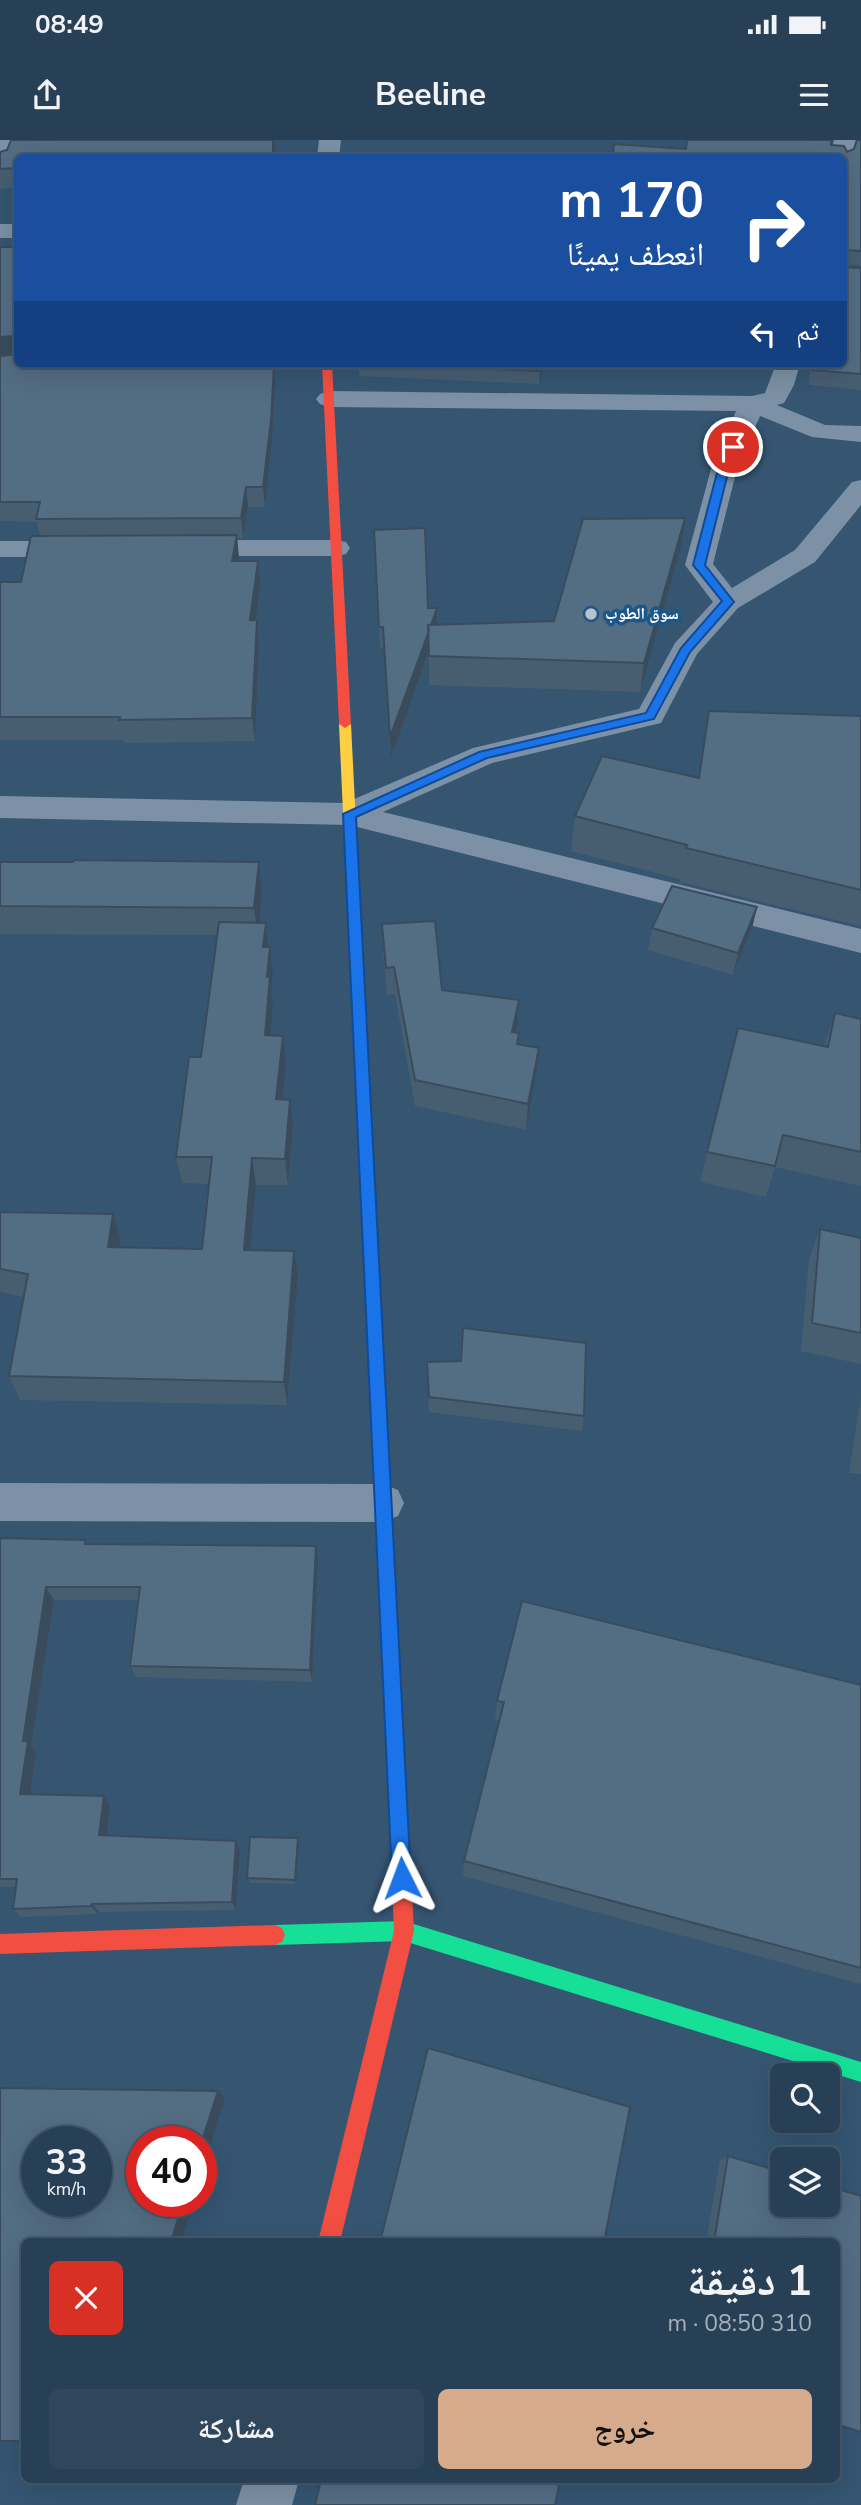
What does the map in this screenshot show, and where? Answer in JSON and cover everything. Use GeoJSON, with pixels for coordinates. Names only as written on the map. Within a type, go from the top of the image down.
{"type":"FeatureCollection","features":[{"type":"Feature","properties":{"kind":"street"},"geometry":{"type":"LineString","coordinates":[[0,163],[11,140]]}},
{"type":"Feature","properties":{"kind":"street"},"geometry":{"type":"LineString","coordinates":[[327,368],[404,1931],[330,2238]]}},
{"type":"Feature","properties":{"kind":"street"},"geometry":{"type":"LineString","coordinates":[[329,399],[752,404],[775,398],[787,368]]}},
{"type":"Feature","properties":{"kind":"street"},"geometry":{"type":"LineString","coordinates":[[752,404],[821,432],[861,434]]}},
{"type":"Feature","properties":{"kind":"street"},"geometry":{"type":"LineString","coordinates":[[728,602],[699,565],[724,469],[752,404]]}},
{"type":"Feature","properties":{"kind":"street"},"geometry":{"type":"LineString","coordinates":[[349,814],[484,755],[650,716],[685,650],[728,602],[805,555],[861,488]]}},
{"type":"Feature","properties":{"kind":"street"},"geometry":{"type":"LineString","coordinates":[[0,549],[112,548]]}},
{"type":"Feature","properties":{"kind":"street"},"geometry":{"type":"LineString","coordinates":[[154,548],[335,548]]}},
{"type":"Feature","properties":{"kind":"street"},"geometry":{"type":"LineString","coordinates":[[0,807],[349,814],[861,941]]}},
{"type":"Feature","properties":{"kind":"street"},"geometry":{"type":"LineString","coordinates":[[0,1502],[383,1503]]}},
{"type":"Feature","properties":{"kind":"street"},"geometry":{"type":"LineString","coordinates":[[0,1944],[404,1931],[861,2072]]}},
{"type":"Feature","properties":{"kind":"street"},"geometry":{"type":"LineString","coordinates":[[264,2505],[270,2483]]}},
{"type":"Feature","properties":{"kind":"building"},"geometry":{"type":"Polygon","coordinates":[[[11,140],[273,140],[273,154],[14,154],[14,168],[0,169],[0,152],[7,150],[11,140]]]}},
{"type":"Feature","properties":{"kind":"building"},"geometry":{"type":"Polygon","coordinates":[[[687,140],[831,140],[831,145],[844,146],[847,152],[854,149],[857,140],[861,140],[861,251],[847,250],[847,154],[613,154],[614,144],[686,149],[687,140]]]}},
{"type":"Feature","properties":{"kind":"building"},"geometry":{"type":"Polygon","coordinates":[[[0,247],[14,247],[14,336],[0,337],[0,247]]]}},
{"type":"Feature","properties":{"kind":"building"},"geometry":{"type":"Polygon","coordinates":[[[847,267],[861,268],[861,374],[812,370],[847,368],[847,267]]]}},
{"type":"Feature","properties":{"kind":"building"},"geometry":{"type":"Polygon","coordinates":[[[14,354],[14,368],[274,368],[263,487],[246,487],[241,518],[36,519],[40,502],[0,502],[0,356],[14,354]]]}},
{"type":"Feature","properties":{"kind":"building"},"geometry":{"type":"Polygon","coordinates":[[[466,368],[541,368],[540,371],[466,368]]]}},
{"type":"Feature","properties":{"kind":"building"},"geometry":{"type":"Polygon","coordinates":[[[685,518],[644,663],[429,656],[428,625],[554,621],[583,519],[685,518]]]}},
{"type":"Feature","properties":{"kind":"building"},"geometry":{"type":"Polygon","coordinates":[[[425,528],[428,608],[437,608],[431,625],[428,625],[429,631],[390,737],[383,627],[379,627],[374,530],[425,528]]]}},
{"type":"Feature","properties":{"kind":"building"},"geometry":{"type":"Polygon","coordinates":[[[237,535],[232,561],[258,561],[250,620],[257,620],[252,718],[119,720],[120,717],[0,717],[0,582],[21,582],[31,536],[237,535]]]}},
{"type":"Feature","properties":{"kind":"building"},"geometry":{"type":"Polygon","coordinates":[[[709,711],[861,716],[861,890],[686,848],[687,845],[575,816],[602,756],[699,778],[709,711]]]}},
{"type":"Feature","properties":{"kind":"building"},"geometry":{"type":"Polygon","coordinates":[[[0,862],[259,862],[254,908],[0,906],[0,862]]]}},
{"type":"Feature","properties":{"kind":"building"},"geometry":{"type":"Polygon","coordinates":[[[672,886],[757,907],[738,953],[652,928],[672,886]]]}},
{"type":"Feature","properties":{"kind":"building"},"geometry":{"type":"Polygon","coordinates":[[[435,921],[442,990],[519,1000],[512,1032],[519,1033],[517,1044],[539,1048],[528,1104],[415,1080],[394,967],[386,968],[382,924],[435,921]]]}},
{"type":"Feature","properties":{"kind":"building"},"geometry":{"type":"Polygon","coordinates":[[[219,922],[266,923],[263,947],[270,947],[267,977],[270,977],[265,1035],[283,1036],[276,1099],[290,1100],[285,1159],[252,1158],[244,1250],[294,1251],[284,1382],[9,1376],[28,1274],[0,1269],[0,1212],[113,1214],[108,1247],[202,1249],[212,1157],[176,1157],[189,1057],[201,1057],[219,922]]]}},
{"type":"Feature","properties":{"kind":"building"},"geometry":{"type":"Polygon","coordinates":[[[835,1013],[861,1019],[861,1152],[783,1135],[775,1166],[707,1152],[738,1028],[828,1047],[835,1013]]]}},
{"type":"Feature","properties":{"kind":"building"},"geometry":{"type":"Polygon","coordinates":[[[820,1229],[861,1238],[861,1333],[812,1323],[820,1229]]]}},
{"type":"Feature","properties":{"kind":"building"},"geometry":{"type":"Polygon","coordinates":[[[463,1328],[586,1343],[584,1416],[429,1397],[427,1362],[461,1361],[463,1328]]]}},
{"type":"Feature","properties":{"kind":"building"},"geometry":{"type":"Polygon","coordinates":[[[0,1538],[85,1540],[85,1544],[316,1546],[310,1670],[130,1666],[140,1587],[46,1587],[23,1741],[28,1741],[20,1794],[104,1796],[99,1835],[236,1841],[232,1902],[92,1904],[13,1909],[17,1879],[0,1879],[0,1538]]]}},
{"type":"Feature","properties":{"kind":"building"},"geometry":{"type":"Polygon","coordinates":[[[522,1601],[861,1685],[861,1968],[464,1861],[504,1702],[497,1701],[522,1601]]]}},
{"type":"Feature","properties":{"kind":"building"},"geometry":{"type":"Polygon","coordinates":[[[250,1837],[298,1838],[295,1880],[247,1878],[250,1837]]]}},
{"type":"Feature","properties":{"kind":"building"},"geometry":{"type":"Polygon","coordinates":[[[428,2048],[630,2107],[605,2238],[381,2238],[428,2048]]]}},
{"type":"Feature","properties":{"kind":"building"},"geometry":{"type":"Polygon","coordinates":[[[0,2088],[218,2091],[207,2126],[126,2126],[126,2217],[178,2217],[172,2238],[21,2238],[21,2441],[0,2441],[0,2088]]]}},
{"type":"Feature","properties":{"kind":"building"},"geometry":{"type":"Polygon","coordinates":[[[728,2156],[770,2168],[770,2217],[840,2217],[840,2190],[861,2196],[861,2432],[840,2425],[840,2238],[715,2238],[728,2156]]]}},
{"type":"Feature","properties":{"kind":"building"},"geometry":{"type":"Polygon","coordinates":[[[320,2483],[559,2483],[555,2505],[315,2505],[320,2483]]]}},
{"type":"Feature","properties":{"kind":"traffic: fast"},"geometry":{"type":"LineString","coordinates":[[364,1125],[392,1679]]}},
{"type":"Feature","properties":{"kind":"traffic: fast"},"geometry":{"type":"LineString","coordinates":[[275,1935],[404,1931],[861,2072]]}},
{"type":"Feature","properties":{"kind":"traffic: slow"},"geometry":{"type":"LineString","coordinates":[[345,724],[364,1125]]}},
{"type":"Feature","properties":{"kind":"traffic: jam"},"geometry":{"type":"LineString","coordinates":[[327,368],[345,724]]}},
{"type":"Feature","properties":{"kind":"traffic: jam"},"geometry":{"type":"LineString","coordinates":[[330,2238],[404,1931],[392,1679]]}},
{"type":"Feature","properties":{"kind":"traffic: jam"},"geometry":{"type":"LineString","coordinates":[[0,1944],[275,1935]]}},
{"type":"Feature","properties":{"kind":"place","name":"سوق الطوب"},"geometry":{"type":"Point","coordinates":[591,614]}},
{"type":"Feature","properties":{"kind":"route"},"geometry":{"type":"LineString","coordinates":[[402,1878],[349,814],[484,755],[650,716],[685,650],[728,602],[699,565],[724,469],[733,447]]}}]}
